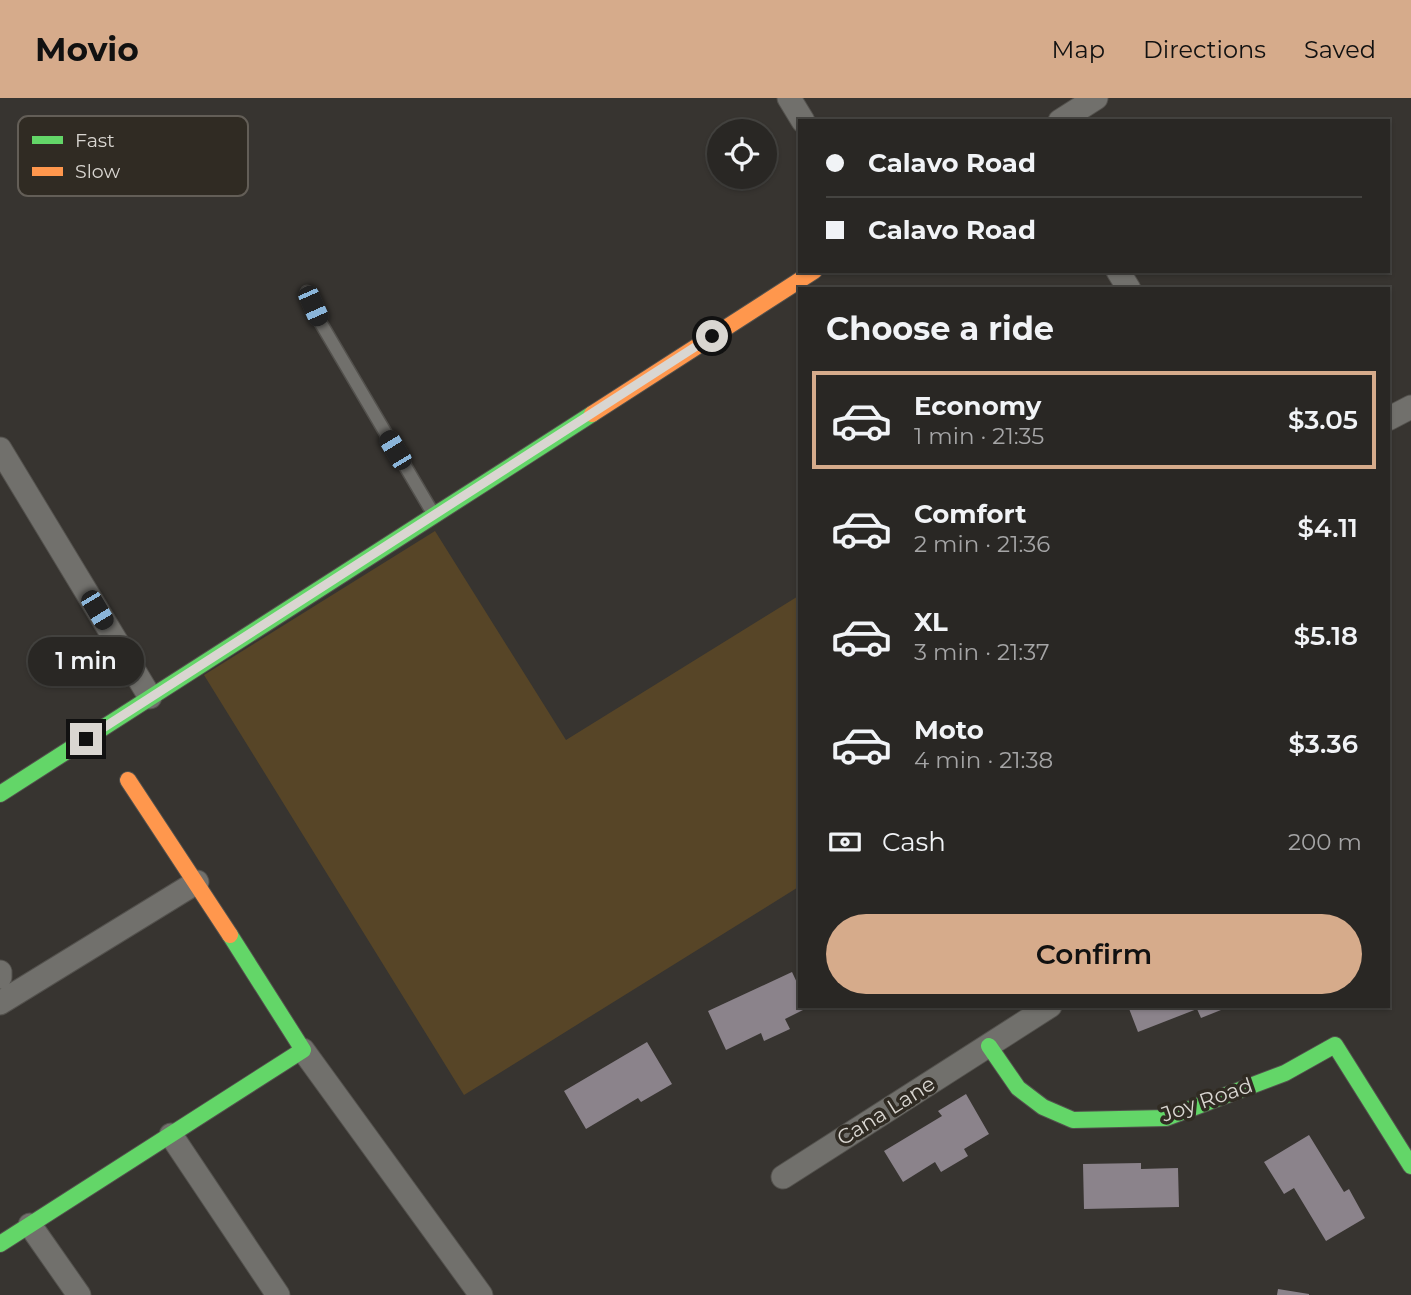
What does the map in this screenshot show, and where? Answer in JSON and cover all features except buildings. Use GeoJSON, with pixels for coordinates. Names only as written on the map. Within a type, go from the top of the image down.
{"type":"FeatureCollection","features":[{"type":"Feature","properties":{"kind":"street"},"geometry":{"type":"LineString","coordinates":[[789,98],[802,119]]}},
{"type":"Feature","properties":{"kind":"street"},"geometry":{"type":"LineString","coordinates":[[1063,119],[1096,98]]}},
{"type":"Feature","properties":{"kind":"street"},"geometry":{"type":"LineString","coordinates":[[0,794],[811,273]]}},
{"type":"Feature","properties":{"kind":"street"},"geometry":{"type":"LineString","coordinates":[[1390,418],[1411,407]]}},
{"type":"Feature","properties":{"kind":"street"},"geometry":{"type":"LineString","coordinates":[[0,449],[150,697]]}},
{"type":"Feature","properties":{"kind":"street"},"geometry":{"type":"LineString","coordinates":[[128,780],[197,882],[303,1050],[481,1295]]}},
{"type":"Feature","properties":{"kind":"street"},"geometry":{"type":"LineString","coordinates":[[0,1003],[197,882]]}},
{"type":"Feature","properties":{"kind":"street"},"geometry":{"type":"LineString","coordinates":[[989,1046],[1047,1008]]}},
{"type":"Feature","properties":{"kind":"street","name":"Joy Road"},"geometry":{"type":"LineString","coordinates":[[989,1046],[1018,1088],[1043,1107],[1073,1120],[1166,1118],[1285,1073],[1335,1045],[1411,1166]]}},
{"type":"Feature","properties":{"kind":"street","name":"Cana Lane"},"geometry":{"type":"LineString","coordinates":[[783,1177],[989,1046]]}},
{"type":"Feature","properties":{"kind":"street"},"geometry":{"type":"LineString","coordinates":[[0,1244],[303,1050]]}},
{"type":"Feature","properties":{"kind":"street"},"geometry":{"type":"LineString","coordinates":[[171,1135],[278,1295]]}},
{"type":"Feature","properties":{"kind":"street"},"geometry":{"type":"LineString","coordinates":[[30,1225],[79,1295]]}},
{"type":"Feature","properties":{"kind":"lane"},"geometry":{"type":"LineString","coordinates":[[307,292],[320,320],[434,516]]}},
{"type":"Feature","properties":{"kind":"shaded area"},"geometry":{"type":"Polygon","coordinates":[[[435,531],[566,740],[798,596],[798,887],[464,1095],[204,675],[435,531]]]}},
{"type":"Feature","properties":{"kind":"traffic: fast"},"geometry":{"type":"LineString","coordinates":[[0,794],[592,414]]}},
{"type":"Feature","properties":{"kind":"traffic: fast"},"geometry":{"type":"LineString","coordinates":[[0,1244],[303,1050],[230,935]]}},
{"type":"Feature","properties":{"kind":"traffic: fast"},"geometry":{"type":"LineString","coordinates":[[989,1046],[1018,1088],[1043,1107],[1073,1120],[1166,1118],[1285,1073],[1335,1045],[1411,1166]]}},
{"type":"Feature","properties":{"kind":"traffic: slow"},"geometry":{"type":"LineString","coordinates":[[592,414],[811,273]]}},
{"type":"Feature","properties":{"kind":"traffic: slow"},"geometry":{"type":"LineString","coordinates":[[128,780],[230,935]]}},
{"type":"Feature","properties":{"kind":"route"},"geometry":{"type":"LineString","coordinates":[[86,739],[712,336]]}}]}
